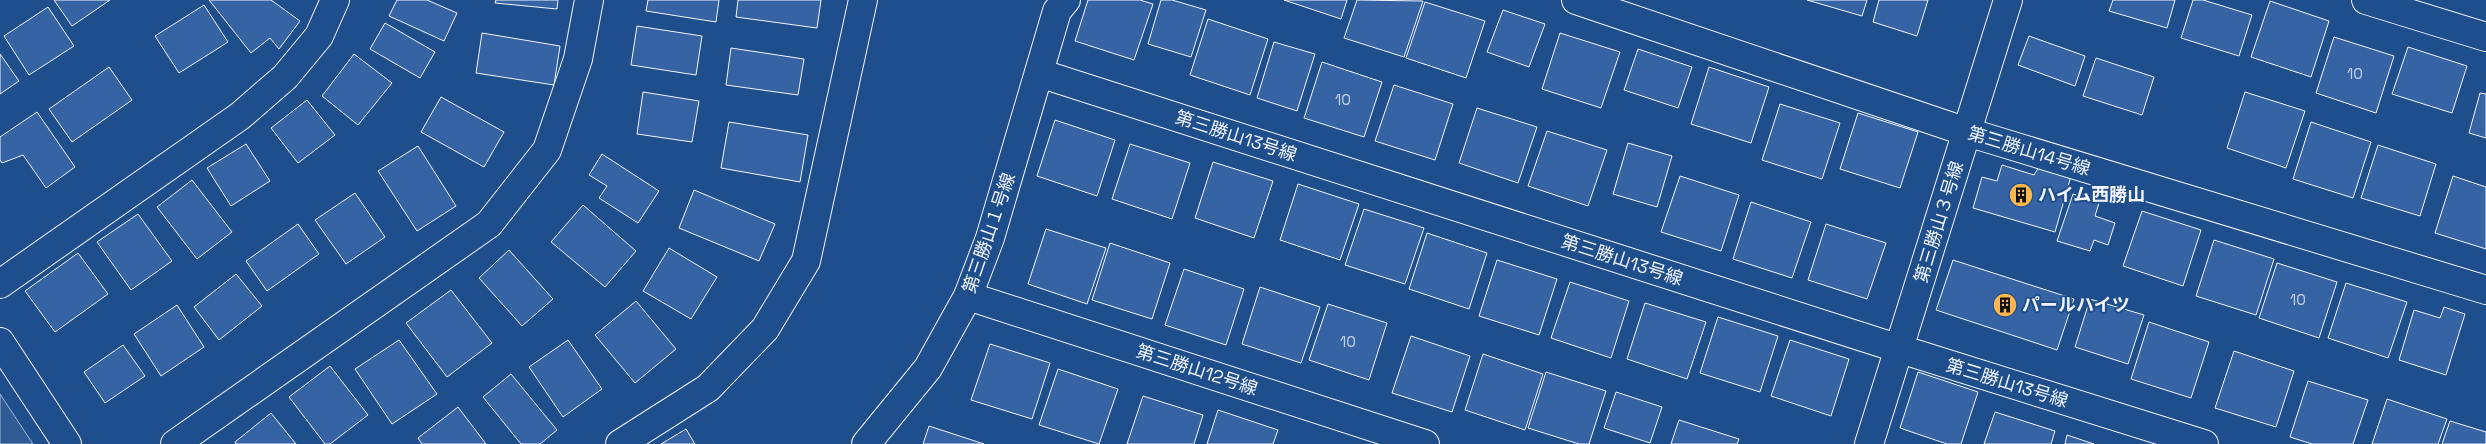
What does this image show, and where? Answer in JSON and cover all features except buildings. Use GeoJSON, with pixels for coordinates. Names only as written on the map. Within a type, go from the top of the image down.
{"type":"FeatureCollection","features":[{"type":"Feature","properties":{"kind":"street"},"geometry":{"type":"LineString","coordinates":[[0,284],[240,116],[285,77],[319,36],[335,0]]}},
{"type":"Feature","properties":{"kind":"street"},"geometry":{"type":"LineString","coordinates":[[174,444],[489,224],[547,150],[578,59],[589,0]]}},
{"type":"Feature","properties":{"kind":"street"},"geometry":{"type":"LineString","coordinates":[[620,444],[708,388],[765,329],[806,261],[863,0]]}},
{"type":"Feature","properties":{"kind":"street","name":"第三勝山１号線"},"geometry":{"type":"LineString","coordinates":[[866,444],[928,368],[968,296],[990,238],[1057,11],[1066,0]]}},
{"type":"Feature","properties":{"kind":"street","name":"第三勝山14号線"},"geometry":{"type":"LineString","coordinates":[[1576,0],[1967,132],[2486,290]]}},
{"type":"Feature","properties":{"kind":"street","name":"第三勝山３号線"},"geometry":{"type":"LineString","coordinates":[[1869,444],[2008,0]]}},
{"type":"Feature","properties":{"kind":"street"},"geometry":{"type":"LineString","coordinates":[[2366,0],[2486,37]]}},
{"type":"Feature","properties":{"kind":"street","name":"第三勝山13号線"},"geometry":{"type":"LineString","coordinates":[[1039,73],[1900,349],[2204,444]]}},
{"type":"Feature","properties":{"kind":"street","name":"第三勝山12号線"},"geometry":{"type":"LineString","coordinates":[[968,296],[1425,444]]}},
{"type":"Feature","properties":{"kind":"street"},"geometry":{"type":"LineString","coordinates":[[0,342],[67,444]]}},
{"type":"Feature","properties":{"kind":"shaded area"},"geometry":{"type":"Polygon","coordinates":[[[0,394],[33,444],[0,444],[0,394]]]}},
{"type":"Feature","properties":{"kind":"place","name":"ハイム西勝山"},"geometry":{"type":"Point","coordinates":[2021,195]}},
{"type":"Feature","properties":{"kind":"place","name":"パールハイツ"},"geometry":{"type":"Point","coordinates":[2005,305]}}]}
